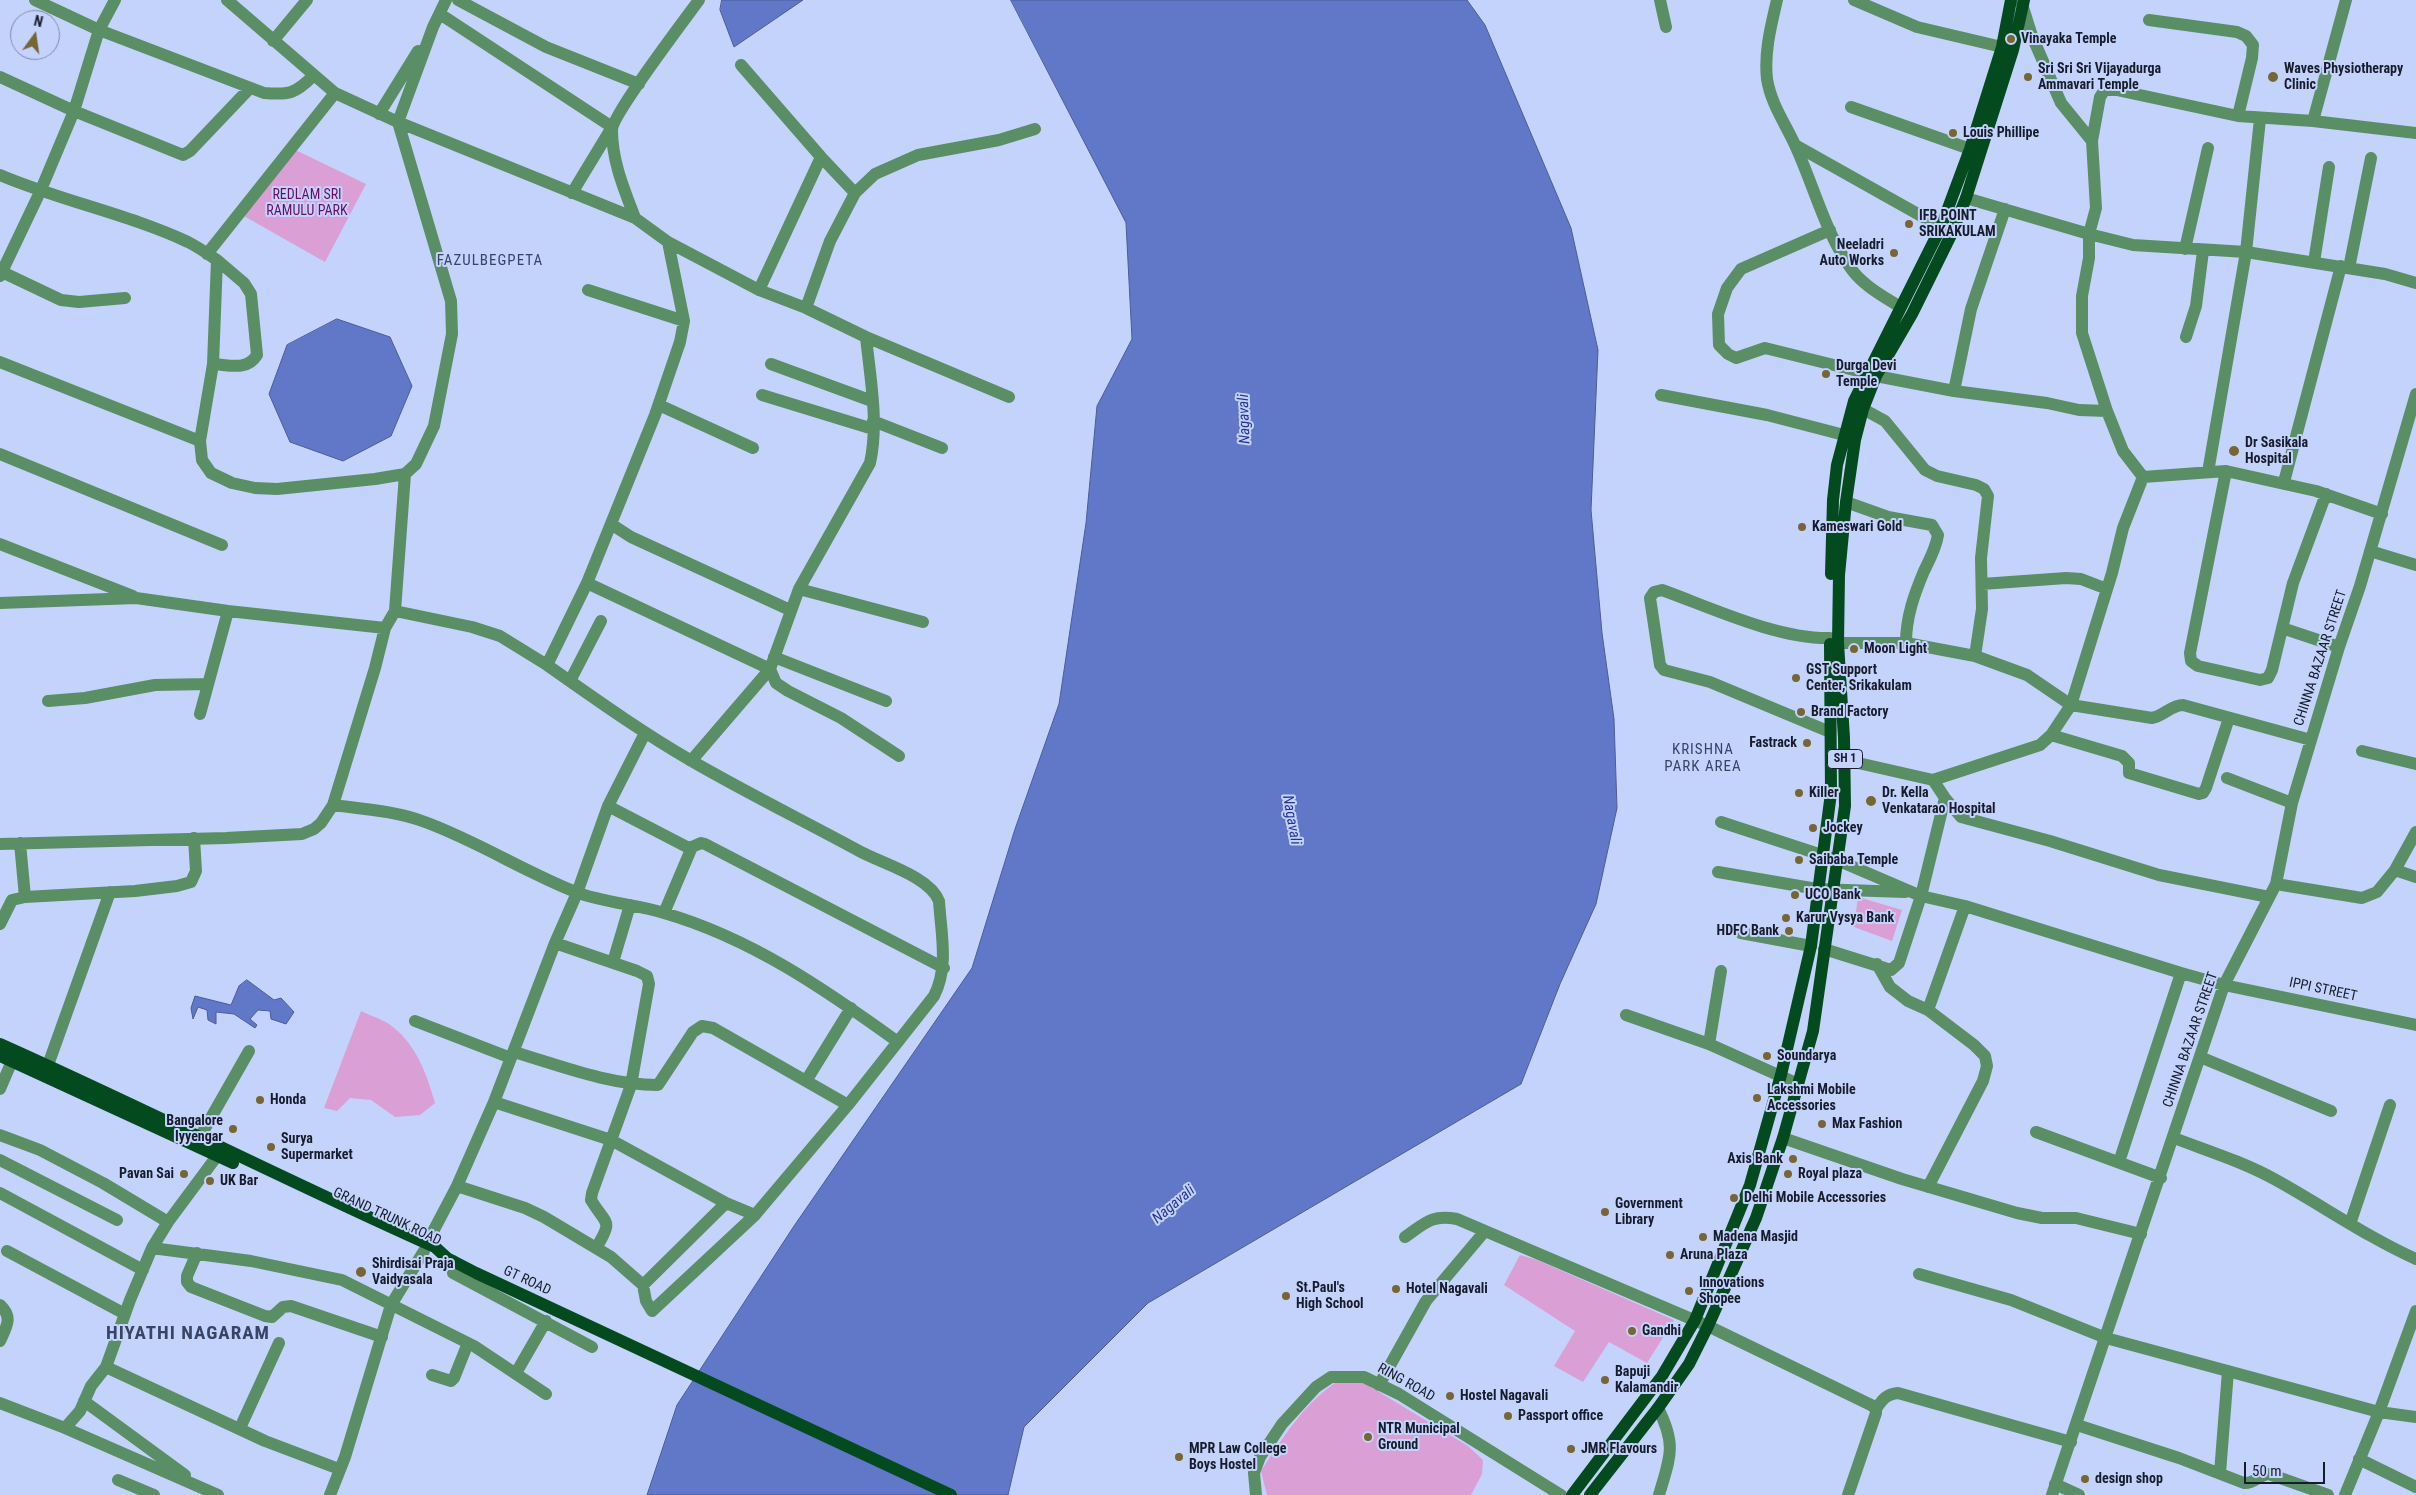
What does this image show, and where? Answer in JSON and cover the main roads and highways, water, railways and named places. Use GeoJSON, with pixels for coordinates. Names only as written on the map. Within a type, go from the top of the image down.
{"type":"FeatureCollection","features":[{"type":"Feature","properties":{"kind":"main road","name":"SH 1"},"geometry":{"type":"LineString","coordinates":[[1572,1495],[1651,1390],[1696,1320],[1750,1185],[1781,1075],[1811,946],[1831,793],[1830,732],[1834,641],[1846,502],[1855,440],[1871,374],[1900,307],[1941,227],[1970,149],[2018,1]]}},
{"type":"Feature","properties":{"kind":"main road","name":"SH 1"},"geometry":{"type":"LineString","coordinates":[[1590,1495],[1658,1408],[1689,1364],[1756,1218],[1783,1138],[1813,1031],[1845,806],[1845,760],[1834,641],[1833,500],[1844,435],[1854,401],[1912,314],[1952,233],[1966,198],[2013,50],[2018,1]]}},
{"type":"Feature","properties":{"kind":"main road","name":"GRAND TRUNK ROAD"},"geometry":{"type":"LineString","coordinates":[[0,1044],[200,1137],[425,1247]]}},
{"type":"Feature","properties":{"kind":"main road","name":"GRAND TRUNK ROAD"},"geometry":{"type":"LineString","coordinates":[[0,1056],[218,1156],[425,1247],[435,1247],[450,1260]]}},
{"type":"Feature","properties":{"kind":"main road","name":"GT ROAD"},"geometry":{"type":"LineString","coordinates":[[450,1260],[951,1495]]}},
{"type":"Feature","properties":{"kind":"water"},"geometry":{"type":"Polygon","coordinates":[[[722,0],[803,0],[734,47],[720,10],[722,0]]]}},
{"type":"Feature","properties":{"kind":"water","name":"Nagavali"},"geometry":{"type":"Polygon","coordinates":[[[1011,0],[1467,0],[1485,25],[1571,228],[1598,350],[1591,510],[1602,633],[1614,719],[1617,808],[1596,904],[1560,984],[1521,1084],[1148,1303],[1024,1427],[1008,1495],[647,1495],[677,1405],[794,1226],[972,968],[1015,829],[1059,704],[1086,523],[1097,406],[1132,339],[1126,223],[1011,0]]]}},
{"type":"Feature","properties":{"kind":"water"},"geometry":{"type":"Polygon","coordinates":[[[337,319],[390,337],[412,386],[391,436],[343,461],[290,442],[269,394],[287,345],[337,319]]]}},
{"type":"Feature","properties":{"kind":"water"},"geometry":{"type":"Polygon","coordinates":[[[247,980],[274,1000],[281,998],[294,1012],[286,1024],[271,1019],[270,1011],[258,1010],[250,1019],[257,1025],[255,1028],[234,1014],[216,1012],[216,1024],[208,1020],[207,1010],[198,1007],[193,1019],[191,1008],[195,996],[231,1005],[239,986],[247,980]]]}},
{"type":"Feature","properties":{"kind":"place","name":"Vinayaka Temple"},"geometry":{"type":"Point","coordinates":[2011,39]}},
{"type":"Feature","properties":{"kind":"place","name":"Sri Sri Sri Vijayadurga Ammavari Temple"},"geometry":{"type":"Point","coordinates":[2028,77]}},
{"type":"Feature","properties":{"kind":"place","name":"Waves Physiotherapy Clinic"},"geometry":{"type":"Point","coordinates":[2273,77]}},
{"type":"Feature","properties":{"kind":"place","name":"Louis Phillipe"},"geometry":{"type":"Point","coordinates":[1953,133]}},
{"type":"Feature","properties":{"kind":"place","name":"IFB POINT SRIKAKULAM"},"geometry":{"type":"Point","coordinates":[1909,224]}},
{"type":"Feature","properties":{"kind":"place","name":"Neeladri Auto Works"},"geometry":{"type":"Point","coordinates":[1894,253]}},
{"type":"Feature","properties":{"kind":"place","name":"Durga Devi Temple"},"geometry":{"type":"Point","coordinates":[1826,374]}},
{"type":"Feature","properties":{"kind":"place","name":"Dr Sasikala Hospital"},"geometry":{"type":"Point","coordinates":[2234,451]}},
{"type":"Feature","properties":{"kind":"place","name":"Kameswari Gold"},"geometry":{"type":"Point","coordinates":[1802,527]}},
{"type":"Feature","properties":{"kind":"place","name":"Moon Light"},"geometry":{"type":"Point","coordinates":[1854,649]}},
{"type":"Feature","properties":{"kind":"place","name":"GST Support Center, Srikakulam"},"geometry":{"type":"Point","coordinates":[1796,678]}},
{"type":"Feature","properties":{"kind":"place","name":"Brand Factory"},"geometry":{"type":"Point","coordinates":[1801,712]}},
{"type":"Feature","properties":{"kind":"place","name":"Fastrack"},"geometry":{"type":"Point","coordinates":[1807,743]}},
{"type":"Feature","properties":{"kind":"place","name":"Killer"},"geometry":{"type":"Point","coordinates":[1799,793]}},
{"type":"Feature","properties":{"kind":"place","name":"Dr. Kella Venkatarao Hospital"},"geometry":{"type":"Point","coordinates":[1871,801]}},
{"type":"Feature","properties":{"kind":"place","name":"Jockey"},"geometry":{"type":"Point","coordinates":[1813,828]}},
{"type":"Feature","properties":{"kind":"place","name":"Saibaba Temple"},"geometry":{"type":"Point","coordinates":[1799,860]}},
{"type":"Feature","properties":{"kind":"place","name":"UCO Bank"},"geometry":{"type":"Point","coordinates":[1795,895]}},
{"type":"Feature","properties":{"kind":"place","name":"Karur Vysya Bank"},"geometry":{"type":"Point","coordinates":[1786,918]}},
{"type":"Feature","properties":{"kind":"place","name":"HDFC Bank"},"geometry":{"type":"Point","coordinates":[1789,931]}},
{"type":"Feature","properties":{"kind":"place","name":"Soundarya"},"geometry":{"type":"Point","coordinates":[1767,1056]}},
{"type":"Feature","properties":{"kind":"place","name":"Lakshmi Mobile Accessories"},"geometry":{"type":"Point","coordinates":[1757,1098]}},
{"type":"Feature","properties":{"kind":"place","name":"Honda"},"geometry":{"type":"Point","coordinates":[260,1100]}},
{"type":"Feature","properties":{"kind":"place","name":"Max Fashion"},"geometry":{"type":"Point","coordinates":[1822,1124]}},
{"type":"Feature","properties":{"kind":"place","name":"Bangalore Iyyengar"},"geometry":{"type":"Point","coordinates":[233,1129]}},
{"type":"Feature","properties":{"kind":"place","name":"Surya Supermarket"},"geometry":{"type":"Point","coordinates":[271,1147]}},
{"type":"Feature","properties":{"kind":"place","name":"Axis Bank"},"geometry":{"type":"Point","coordinates":[1793,1159]}},
{"type":"Feature","properties":{"kind":"place","name":"Pavan Sai"},"geometry":{"type":"Point","coordinates":[184,1174]}},
{"type":"Feature","properties":{"kind":"place","name":"Royal plaza"},"geometry":{"type":"Point","coordinates":[1788,1174]}},
{"type":"Feature","properties":{"kind":"place","name":"UK Bar"},"geometry":{"type":"Point","coordinates":[210,1181]}},
{"type":"Feature","properties":{"kind":"place","name":"Delhi Mobile Accessories"},"geometry":{"type":"Point","coordinates":[1734,1198]}},
{"type":"Feature","properties":{"kind":"place","name":"Government Library"},"geometry":{"type":"Point","coordinates":[1605,1212]}},
{"type":"Feature","properties":{"kind":"place","name":"Madena Masjid"},"geometry":{"type":"Point","coordinates":[1703,1237]}},
{"type":"Feature","properties":{"kind":"place","name":"Aruna Plaza"},"geometry":{"type":"Point","coordinates":[1670,1255]}},
{"type":"Feature","properties":{"kind":"place","name":"Shirdisai Praja Vaidyasala"},"geometry":{"type":"Point","coordinates":[361,1272]}},
{"type":"Feature","properties":{"kind":"place","name":"Hotel Nagavali"},"geometry":{"type":"Point","coordinates":[1396,1289]}},
{"type":"Feature","properties":{"kind":"place","name":"Innovations Shopee"},"geometry":{"type":"Point","coordinates":[1689,1291]}},
{"type":"Feature","properties":{"kind":"place","name":"St.Paul's High School"},"geometry":{"type":"Point","coordinates":[1286,1296]}},
{"type":"Feature","properties":{"kind":"place","name":"Gandhi"},"geometry":{"type":"Point","coordinates":[1632,1331]}},
{"type":"Feature","properties":{"kind":"place","name":"Bapuji Kalamandir"},"geometry":{"type":"Point","coordinates":[1605,1380]}},
{"type":"Feature","properties":{"kind":"place","name":"Hostel Nagavali"},"geometry":{"type":"Point","coordinates":[1450,1396]}},
{"type":"Feature","properties":{"kind":"place","name":"Passport office"},"geometry":{"type":"Point","coordinates":[1508,1416]}},
{"type":"Feature","properties":{"kind":"place","name":"NTR Municipal Ground"},"geometry":{"type":"Point","coordinates":[1368,1437]}},
{"type":"Feature","properties":{"kind":"place","name":"JMR Flavours"},"geometry":{"type":"Point","coordinates":[1571,1449]}},
{"type":"Feature","properties":{"kind":"place","name":"MPR Law College Boys Hostel"},"geometry":{"type":"Point","coordinates":[1179,1457]}},
{"type":"Feature","properties":{"kind":"place","name":"design shop"},"geometry":{"type":"Point","coordinates":[2085,1479]}},
{"type":"Feature","properties":{"kind":"district","name":"FAZULBEGPETA"},"geometry":{"type":"Point","coordinates":[490,261]}},
{"type":"Feature","properties":{"kind":"district","name":"KRISHNA PARK AREA"},"geometry":{"type":"Point","coordinates":[1703,758]}},
{"type":"Feature","properties":{"kind":"district","name":"HIYATHI NAGARAM"},"geometry":{"type":"Point","coordinates":[188,1334]}},
{"type":"Feature","properties":{"kind":"park label","name":"REDLAM SRI RAMULU PARK"},"geometry":{"type":"Point","coordinates":[307,204]}}]}
